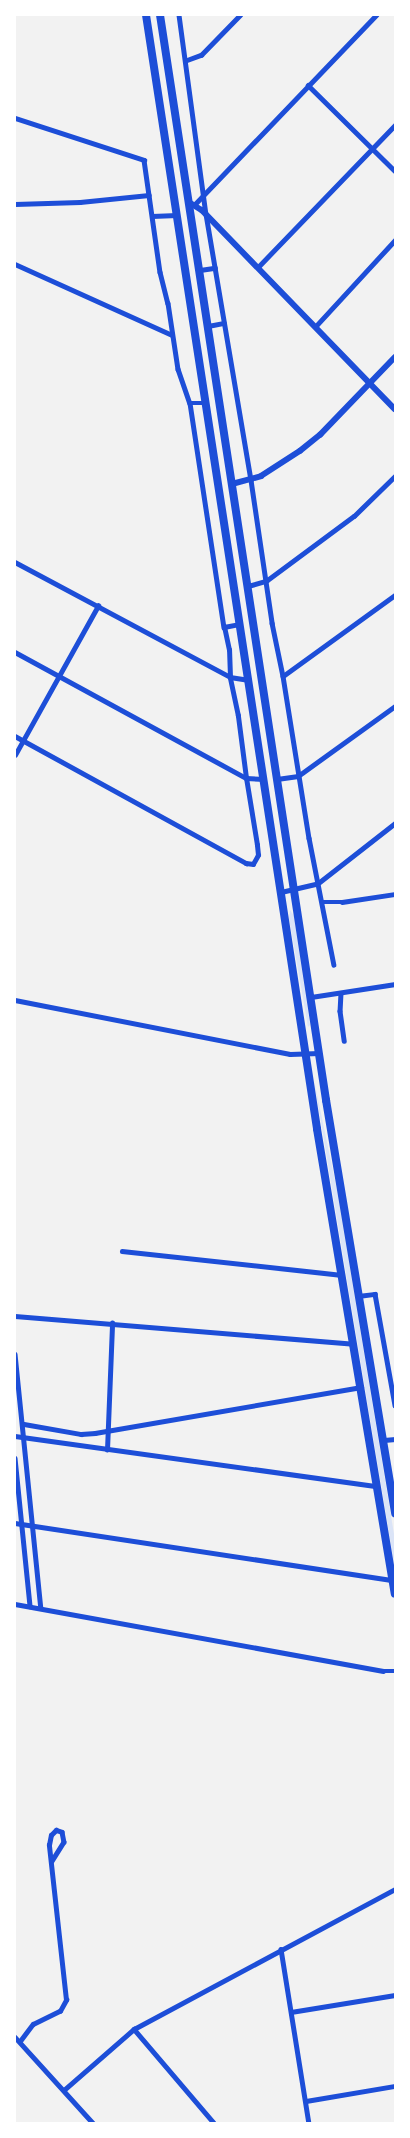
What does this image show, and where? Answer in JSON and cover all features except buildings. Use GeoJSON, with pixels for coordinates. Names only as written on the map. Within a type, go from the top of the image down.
{"type":"FeatureCollection","features":[{"type":"Feature","properties":{"kind":"highway"},"geometry":{"type":"LineString","coordinates":[[146,15],[306,1055],[395,1594]]}},
{"type":"Feature","properties":{"kind":"highway"},"geometry":{"type":"LineString","coordinates":[[160,15],[191,203],[208,326],[319,1053],[395,1513]]}},
{"type":"Feature","properties":{"kind":"street"},"geometry":{"type":"LineString","coordinates":[[179,15],[187,60],[206,214],[298,776],[317,884],[334,965]]}},
{"type":"Feature","properties":{"kind":"street"},"geometry":{"type":"LineString","coordinates":[[187,60],[201,55],[240,15]]}},
{"type":"Feature","properties":{"kind":"street"},"geometry":{"type":"LineString","coordinates":[[191,203],[204,195],[376,15]]}},
{"type":"Feature","properties":{"kind":"street"},"geometry":{"type":"LineString","coordinates":[[308,85],[395,171]]}},
{"type":"Feature","properties":{"kind":"street"},"geometry":{"type":"LineString","coordinates":[[15,118],[144,160],[148,195],[178,369],[190,403],[224,628],[229,650],[230,677],[238,716],[258,855],[253,864],[237,858],[15,736]]}},
{"type":"Feature","properties":{"kind":"street"},"geometry":{"type":"LineString","coordinates":[[258,267],[395,125]]}},
{"type":"Feature","properties":{"kind":"street"},"geometry":{"type":"LineString","coordinates":[[15,204],[80,202],[148,195]]}},
{"type":"Feature","properties":{"kind":"street"},"geometry":{"type":"LineString","coordinates":[[176,202],[191,203],[206,214],[395,409]]}},
{"type":"Feature","properties":{"kind":"street"},"geometry":{"type":"LineString","coordinates":[[152,216],[178,215]]}},
{"type":"Feature","properties":{"kind":"street"},"geometry":{"type":"LineString","coordinates":[[314,327],[395,240]]}},
{"type":"Feature","properties":{"kind":"street"},"geometry":{"type":"LineString","coordinates":[[15,264],[172,335]]}},
{"type":"Feature","properties":{"kind":"street"},"geometry":{"type":"LineString","coordinates":[[200,270],[215,268]]}},
{"type":"Feature","properties":{"kind":"street"},"geometry":{"type":"LineString","coordinates":[[208,326],[224,323]]}},
{"type":"Feature","properties":{"kind":"street"},"geometry":{"type":"LineString","coordinates":[[232,484],[261,476],[320,436],[395,357]]}},
{"type":"Feature","properties":{"kind":"street"},"geometry":{"type":"LineString","coordinates":[[190,403],[206,404]]}},
{"type":"Feature","properties":{"kind":"street"},"geometry":{"type":"LineString","coordinates":[[248,586],[266,581],[367,506],[395,476]]}},
{"type":"Feature","properties":{"kind":"street"},"geometry":{"type":"LineString","coordinates":[[15,562],[230,677],[249,680]]}},
{"type":"Feature","properties":{"kind":"street"},"geometry":{"type":"LineString","coordinates":[[283,676],[395,595]]}},
{"type":"Feature","properties":{"kind":"street"},"geometry":{"type":"LineString","coordinates":[[15,754],[98,606]]}},
{"type":"Feature","properties":{"kind":"street"},"geometry":{"type":"LineString","coordinates":[[224,628],[240,624]]}},
{"type":"Feature","properties":{"kind":"street"},"geometry":{"type":"LineString","coordinates":[[15,652],[246,778],[264,779]]}},
{"type":"Feature","properties":{"kind":"street"},"geometry":{"type":"LineString","coordinates":[[277,779],[298,776],[395,706]]}},
{"type":"Feature","properties":{"kind":"street"},"geometry":{"type":"LineString","coordinates":[[281,892],[317,884],[395,823]]}},
{"type":"Feature","properties":{"kind":"street"},"geometry":{"type":"LineString","coordinates":[[322,902],[342,902],[395,894]]}},
{"type":"Feature","properties":{"kind":"street"},"geometry":{"type":"LineString","coordinates":[[311,997],[395,984]]}},
{"type":"Feature","properties":{"kind":"street"},"geometry":{"type":"LineString","coordinates":[[341,993],[340,1011],[344,1041]]}},
{"type":"Feature","properties":{"kind":"street"},"geometry":{"type":"LineString","coordinates":[[15,1000],[281,1052],[306,1055],[319,1053]]}},
{"type":"Feature","properties":{"kind":"street"},"geometry":{"type":"LineString","coordinates":[[122,1251],[342,1275]]}},
{"type":"Feature","properties":{"kind":"street"},"geometry":{"type":"LineString","coordinates":[[358,1296],[375,1294],[395,1405]]}},
{"type":"Feature","properties":{"kind":"street"},"geometry":{"type":"LineString","coordinates":[[15,1316],[353,1344]]}},
{"type":"Feature","properties":{"kind":"street"},"geometry":{"type":"LineString","coordinates":[[107,1450],[112,1323]]}},
{"type":"Feature","properties":{"kind":"street"},"geometry":{"type":"LineString","coordinates":[[15,1354],[24,1424],[41,1608]]}},
{"type":"Feature","properties":{"kind":"street"},"geometry":{"type":"LineString","coordinates":[[24,1424],[81,1434],[361,1387]]}},
{"type":"Feature","properties":{"kind":"street"},"geometry":{"type":"LineString","coordinates":[[15,1436],[377,1486]]}},
{"type":"Feature","properties":{"kind":"street"},"geometry":{"type":"LineString","coordinates":[[384,1440],[395,1438]]}},
{"type":"Feature","properties":{"kind":"street"},"geometry":{"type":"LineString","coordinates":[[15,1458],[30,1606]]}},
{"type":"Feature","properties":{"kind":"street"},"geometry":{"type":"LineString","coordinates":[[15,1523],[392,1580]]}},
{"type":"Feature","properties":{"kind":"street"},"geometry":{"type":"LineString","coordinates":[[15,1604],[395,1672]]}},
{"type":"Feature","properties":{"kind":"street"},"geometry":{"type":"LineString","coordinates":[[20,2041],[33,2024],[60,2011],[66,2000],[52,1862],[51,1834],[56,1830],[62,1832],[64,1842],[52,1862]]}},
{"type":"Feature","properties":{"kind":"street"},"geometry":{"type":"LineString","coordinates":[[64,2090],[134,2030],[395,1889]]}},
{"type":"Feature","properties":{"kind":"street"},"geometry":{"type":"LineString","coordinates":[[281,1949],[309,2123]]}},
{"type":"Feature","properties":{"kind":"street"},"geometry":{"type":"LineString","coordinates":[[291,2012],[395,1995]]}},
{"type":"Feature","properties":{"kind":"street"},"geometry":{"type":"LineString","coordinates":[[134,2030],[214,2123]]}},
{"type":"Feature","properties":{"kind":"street"},"geometry":{"type":"LineString","coordinates":[[15,2037],[93,2123]]}},
{"type":"Feature","properties":{"kind":"street"},"geometry":{"type":"LineString","coordinates":[[306,2101],[395,2086]]}},
{"type":"Feature","properties":{"kind":"shaded area"},"geometry":{"type":"Polygon","coordinates":[[[290,910],[294,916],[310,1025],[308,1027],[289,918],[290,910]]]}},
{"type":"Feature","properties":{"kind":"shaded area"},"geometry":{"type":"Polygon","coordinates":[[[314,1080],[337,1190],[395,1540],[395,1569],[314,1080]]]}}]}
